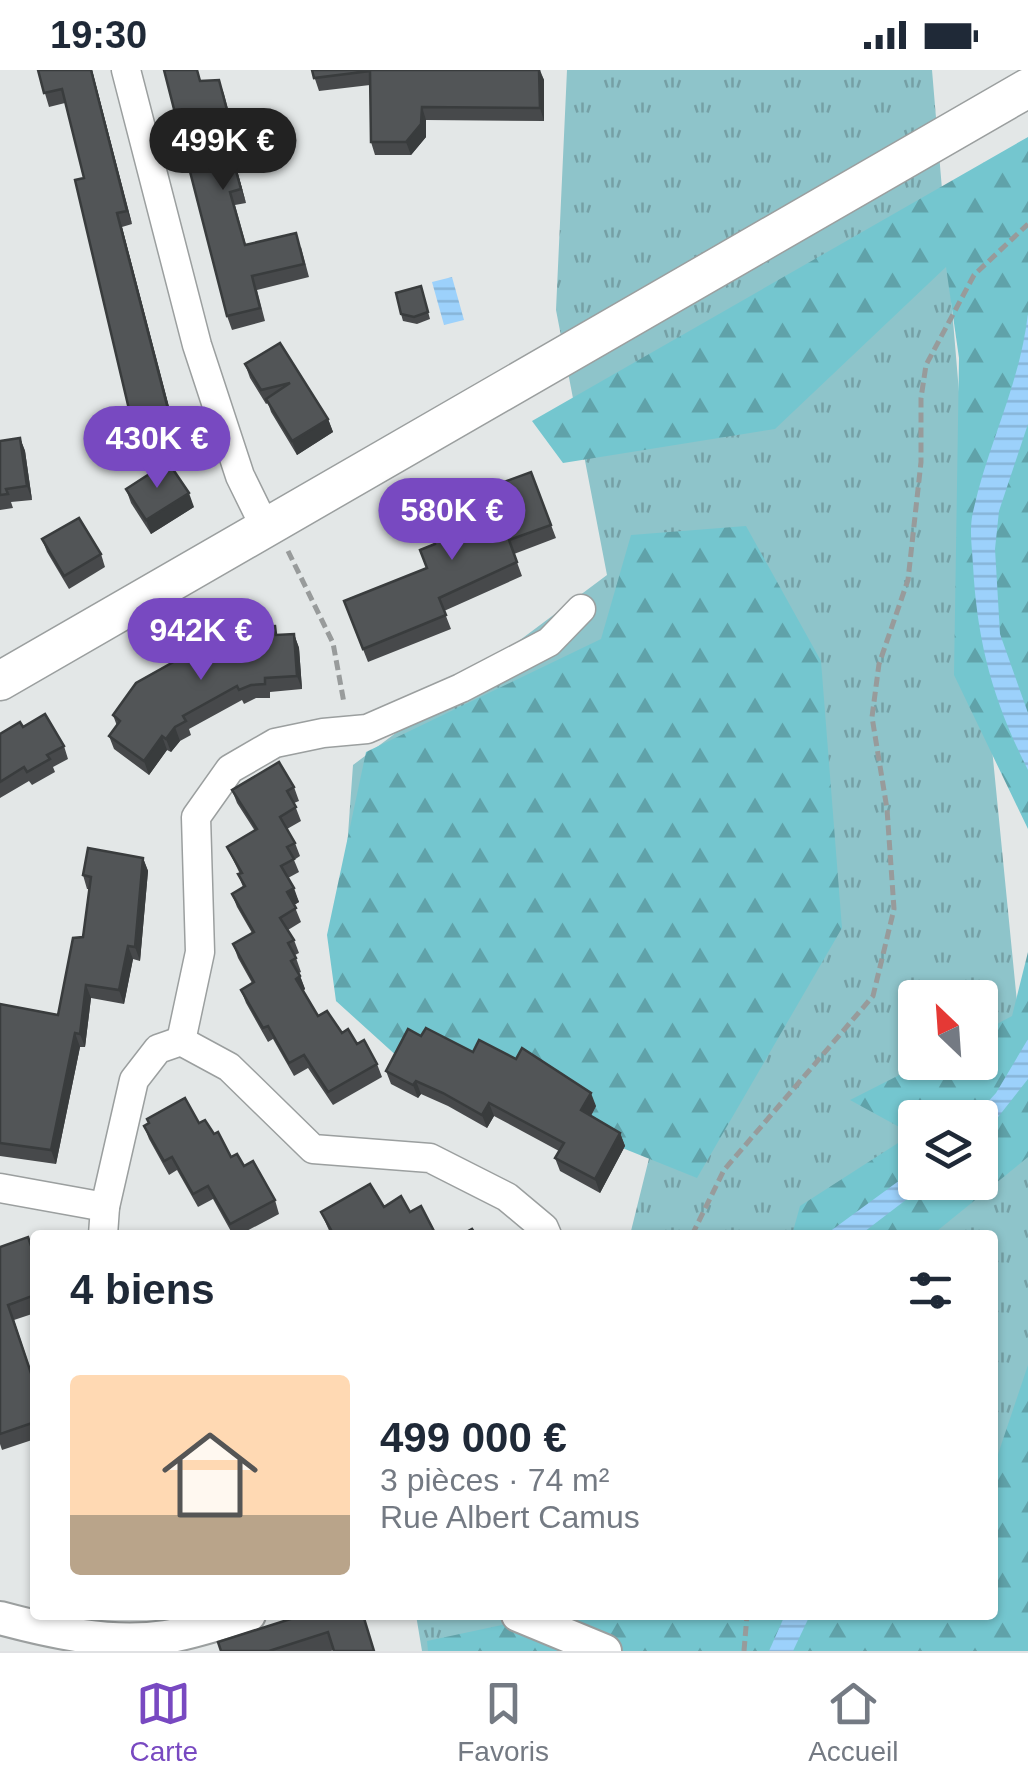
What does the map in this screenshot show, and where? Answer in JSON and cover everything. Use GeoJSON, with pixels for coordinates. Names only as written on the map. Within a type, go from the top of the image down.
{"type":"FeatureCollection","features":[{"type":"Feature","properties":{"kind":"main road"},"geometry":{"type":"LineString","coordinates":[[0,681],[1028,88]]}},
{"type":"Feature","properties":{"kind":"street"},"geometry":{"type":"LineString","coordinates":[[126,70],[196,345],[240,476],[270,524]]}},
{"type":"Feature","properties":{"kind":"street"},"geometry":{"type":"LineString","coordinates":[[182,1042],[200,952],[196,817],[230,769],[275,743],[366,729],[461,688],[549,642],[581,609]]}},
{"type":"Feature","properties":{"kind":"street"},"geometry":{"type":"LineString","coordinates":[[0,1188],[104,1221],[134,1080],[158,1049],[182,1042],[229,1067],[313,1150],[430,1158],[507,1197],[545,1230]]}},
{"type":"Feature","properties":{"kind":"street"},"geometry":{"type":"LineString","coordinates":[[0,1618],[122,1640],[166,1637],[231,1620]]}},
{"type":"Feature","properties":{"kind":"street"},"geometry":{"type":"LineString","coordinates":[[530,1620],[605,1651]]}},
{"type":"Feature","properties":{"kind":"path"},"geometry":{"type":"LineString","coordinates":[[694,1230],[724,1170],[873,996],[894,909],[887,808],[872,716],[879,664],[908,580],[921,462],[921,398],[926,364],[974,275],[1028,224]]}},
{"type":"Feature","properties":{"kind":"path"},"geometry":{"type":"LineString","coordinates":[[270,524],[333,643],[349,731]]}},
{"type":"Feature","properties":{"kind":"path"},"geometry":{"type":"LineString","coordinates":[[744,1651],[747,1620]]}},
{"type":"Feature","properties":{"kind":"green space"},"geometry":{"type":"Polygon","coordinates":[[[567,70],[932,70],[971,535],[1028,1114],[1028,1651],[422,1651],[417,1620],[998,1620],[998,1230],[631,1230],[664,1098],[336,1001],[353,765],[607,575],[556,310],[567,70]]]}},
{"type":"Feature","properties":{"kind":"green space"},"geometry":{"type":"Polygon","coordinates":[[[1028,137],[1028,829],[954,675],[959,358],[946,267],[775,429],[563,463],[532,421],[1028,137]]]}},
{"type":"Feature","properties":{"kind":"green space"},"geometry":{"type":"Polygon","coordinates":[[[746,526],[821,661],[842,928],[697,1178],[399,1058],[336,1001],[327,935],[366,752],[601,639],[631,535],[746,526]]]}},
{"type":"Feature","properties":{"kind":"green space"},"geometry":{"type":"Polygon","coordinates":[[[1028,952],[1028,1157],[998,1181],[998,1100],[898,1100],[898,1126],[850,1100],[898,1076],[898,1080],[998,1080],[998,1023],[1012,1016],[1028,952]]]}},
{"type":"Feature","properties":{"kind":"green space"},"geometry":{"type":"Polygon","coordinates":[[[898,1143],[898,1200],[975,1200],[938,1230],[793,1230],[800,1206],[898,1143]]]}},
{"type":"Feature","properties":{"kind":"green space"},"geometry":{"type":"Polygon","coordinates":[[[1028,1365],[1028,1651],[428,1651],[427,1641],[525,1620],[998,1620],[998,1454],[1028,1365]]]}},
{"type":"Feature","properties":{"kind":"shaded area"},"geometry":{"type":"Polygon","coordinates":[[[452,277],[464,320],[444,325],[432,282],[452,277]]]}},
{"type":"Feature","properties":{"kind":"shaded area"},"geometry":{"type":"Polygon","coordinates":[[[1028,313],[1028,424],[999,511],[995,549],[1000,634],[1028,713],[1028,770],[1005,720],[989,670],[978,620],[971,531],[979,487],[1018,365],[1028,313]]]}},
{"type":"Feature","properties":{"kind":"shaded area"},"geometry":{"type":"Polygon","coordinates":[[[1028,1039],[1028,1079],[998,1117],[998,1100],[990,1100],[1028,1039]]]}},
{"type":"Feature","properties":{"kind":"shaded area"},"geometry":{"type":"Polygon","coordinates":[[[898,1181],[898,1200],[906,1200],[867,1230],[832,1230],[898,1181]]]}},
{"type":"Feature","properties":{"kind":"shaded area"},"geometry":{"type":"Polygon","coordinates":[[[783,1620],[808,1620],[793,1651],[769,1651],[783,1620]]]}},
{"type":"Feature","properties":{"kind":"building"},"geometry":{"type":"Polygon","coordinates":[[[38,70],[91,70],[127,211],[117,213],[169,413],[132,422],[75,180],[84,178],[62,89],[44,93],[38,70]]]}},
{"type":"Feature","properties":{"kind":"building"},"geometry":{"type":"Polygon","coordinates":[[[164,70],[197,70],[200,81],[219,80],[232,129],[225,131],[241,189],[230,192],[245,245],[296,233],[304,264],[252,276],[260,308],[227,316],[164,70]]]}},
{"type":"Feature","properties":{"kind":"building"},"geometry":{"type":"Polygon","coordinates":[[[312,70],[539,70],[540,108],[422,107],[421,124],[406,142],[371,142],[370,71],[314,78],[312,70]]]}},
{"type":"Feature","properties":{"kind":"building"},"geometry":{"type":"Polygon","coordinates":[[[421,286],[428,312],[414,317],[401,314],[396,293],[421,286]]]}},
{"type":"Feature","properties":{"kind":"building"},"geometry":{"type":"Polygon","coordinates":[[[280,343],[328,419],[292,441],[266,399],[290,383],[261,390],[245,364],[280,343]]]}},
{"type":"Feature","properties":{"kind":"building"},"geometry":{"type":"Polygon","coordinates":[[[20,438],[27,486],[6,489],[8,494],[0,495],[0,441],[20,438]]]}},
{"type":"Feature","properties":{"kind":"building"},"geometry":{"type":"Polygon","coordinates":[[[168,462],[189,493],[146,520],[126,489],[168,462]]]}},
{"type":"Feature","properties":{"kind":"building"},"geometry":{"type":"Polygon","coordinates":[[[531,472],[551,525],[509,540],[517,562],[439,598],[446,615],[363,649],[344,601],[427,568],[420,550],[435,544],[432,535],[456,527],[453,521],[470,514],[467,506],[507,491],[504,482],[531,472]]]}},
{"type":"Feature","properties":{"kind":"building"},"geometry":{"type":"Polygon","coordinates":[[[79,518],[101,554],[64,576],[42,539],[79,518]]]}},
{"type":"Feature","properties":{"kind":"building"},"geometry":{"type":"Polygon","coordinates":[[[275,626],[276,635],[294,634],[297,676],[265,678],[265,684],[239,690],[237,686],[183,716],[186,721],[166,739],[162,736],[144,761],[109,736],[120,721],[113,715],[136,683],[234,628],[275,626]]]}},
{"type":"Feature","properties":{"kind":"building"},"geometry":{"type":"Polygon","coordinates":[[[45,714],[64,746],[27,772],[24,767],[0,782],[0,734],[45,714]]]}},
{"type":"Feature","properties":{"kind":"building"},"geometry":{"type":"Polygon","coordinates":[[[279,762],[294,787],[287,791],[296,807],[280,817],[295,843],[287,847],[294,859],[281,866],[294,888],[287,892],[296,908],[280,918],[294,940],[288,943],[296,958],[291,961],[300,976],[296,979],[318,1016],[327,1011],[342,1033],[348,1029],[357,1044],[364,1040],[377,1064],[328,1092],[304,1055],[289,1063],[268,1026],[263,1028],[241,990],[254,982],[233,944],[254,932],[232,894],[245,886],[227,847],[257,829],[232,790],[279,762]]]}},
{"type":"Feature","properties":{"kind":"building"},"geometry":{"type":"Polygon","coordinates":[[[88,848],[143,858],[135,947],[128,946],[119,990],[86,985],[80,1034],[75,1033],[51,1150],[0,1143],[0,1004],[58,1015],[73,938],[83,937],[91,877],[83,875],[88,848]]]}},
{"type":"Feature","properties":{"kind":"building"},"geometry":{"type":"Polygon","coordinates":[[[426,1028],[473,1052],[479,1040],[516,1059],[522,1048],[591,1093],[581,1110],[620,1133],[595,1179],[555,1158],[564,1143],[489,1103],[482,1115],[443,1093],[416,1081],[413,1085],[386,1071],[408,1029],[421,1036],[426,1028]]]}},
{"type":"Feature","properties":{"kind":"building"},"geometry":{"type":"Polygon","coordinates":[[[185,1098],[199,1123],[205,1120],[214,1134],[218,1132],[231,1157],[237,1154],[244,1166],[253,1161],[275,1200],[230,1224],[208,1186],[193,1194],[172,1157],[164,1161],[144,1126],[149,1123],[147,1119],[185,1098]]]}},
{"type":"Feature","properties":{"kind":"building"},"geometry":{"type":"Polygon","coordinates":[[[370,1184],[384,1207],[401,1196],[410,1212],[421,1206],[433,1230],[331,1230],[321,1212],[370,1184]]]}},
{"type":"Feature","properties":{"kind":"building"},"geometry":{"type":"Polygon","coordinates":[[[28,1237],[30,1243],[30,1297],[8,1305],[30,1370],[30,1424],[0,1434],[0,1247],[28,1237]]]}},
{"type":"Feature","properties":{"kind":"building"},"geometry":{"type":"Polygon","coordinates":[[[287,1620],[365,1620],[374,1651],[334,1651],[328,1632],[269,1651],[221,1651],[218,1642],[287,1620]]]}}]}
